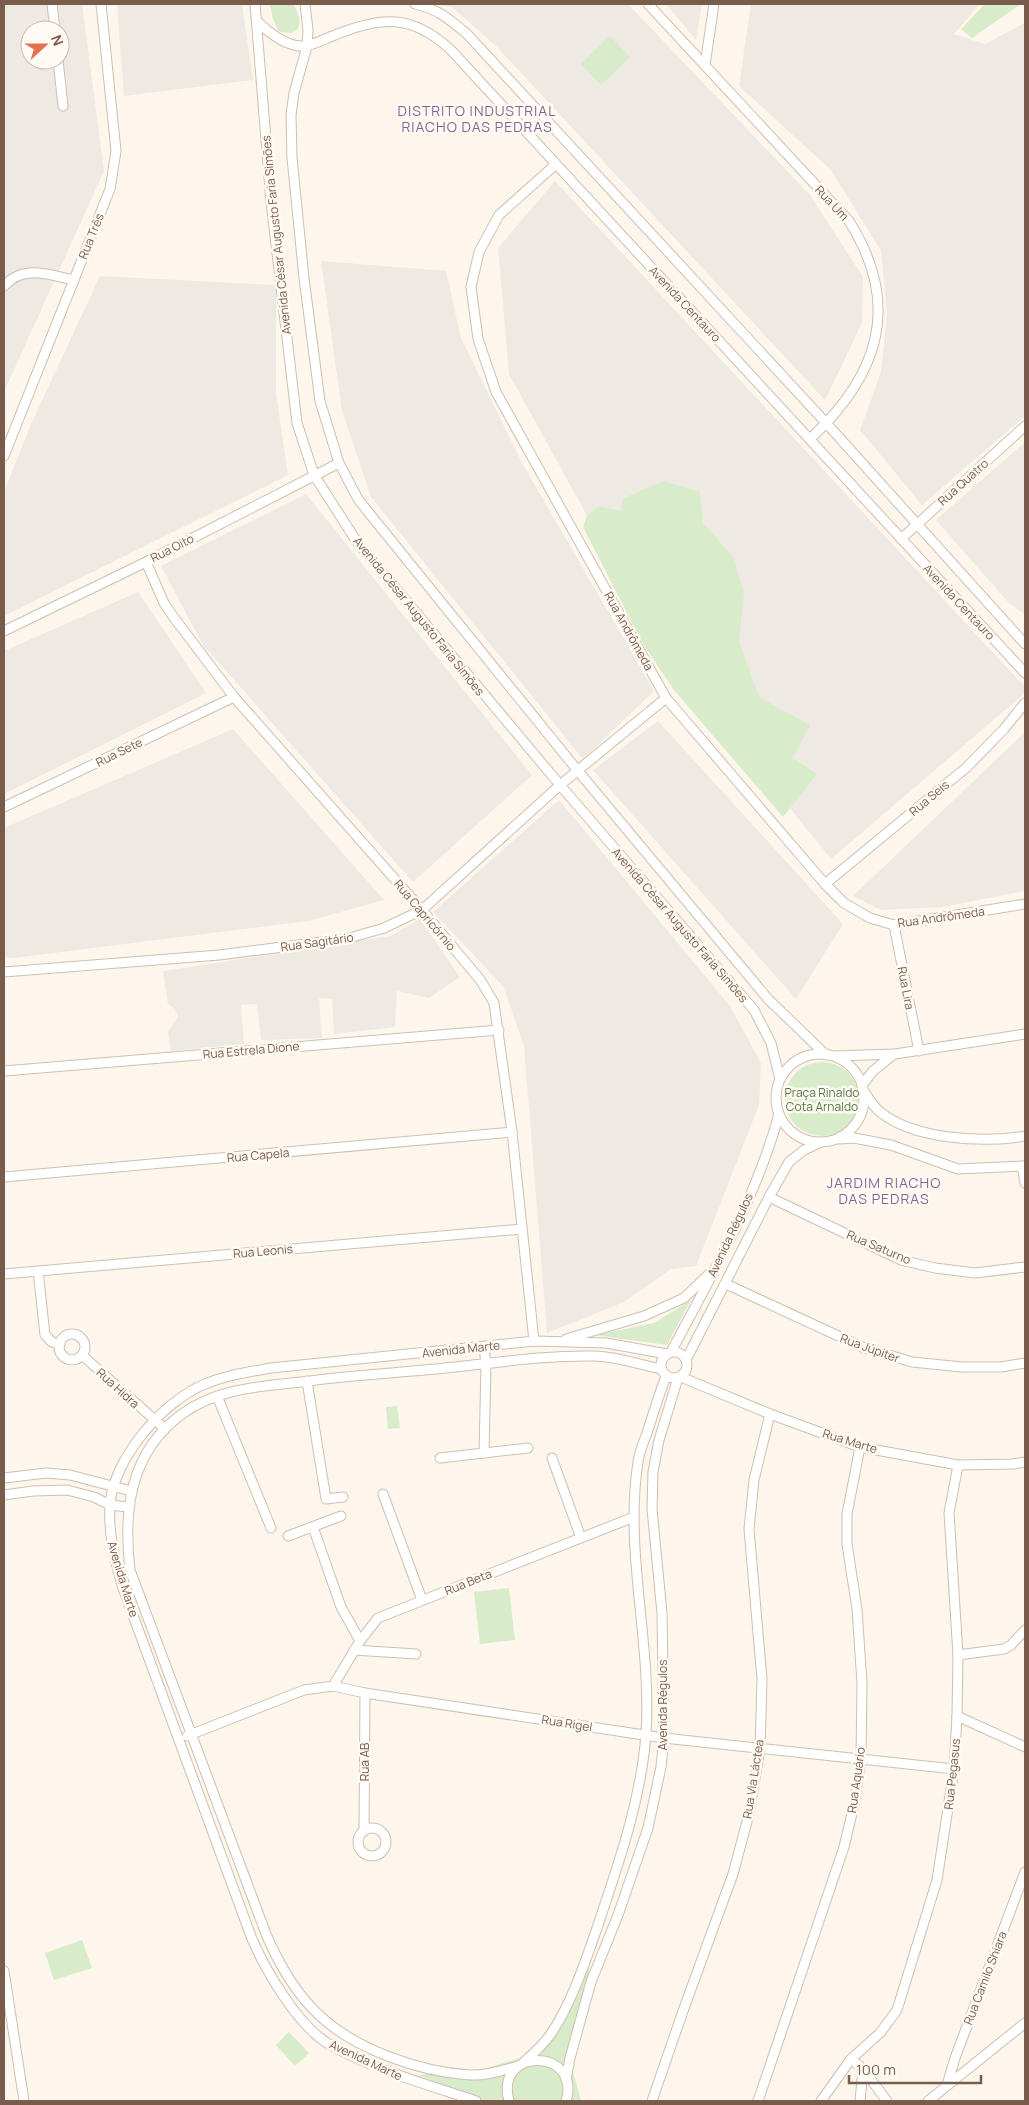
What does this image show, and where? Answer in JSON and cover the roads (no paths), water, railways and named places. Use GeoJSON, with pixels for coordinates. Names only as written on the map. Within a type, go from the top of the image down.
{"type":"FeatureCollection","features":[{"type":"Feature","properties":{"kind":"street"},"geometry":{"type":"LineString","coordinates":[[52,4],[54,20]]}},
{"type":"Feature","properties":{"kind":"street","name":"Rua Três"},"geometry":{"type":"LineString","coordinates":[[4,456],[110,189],[116,151],[101,4]]}},
{"type":"Feature","properties":{"kind":"street","name":"Avenida César Augusto Faria Simões"},"geometry":{"type":"LineString","coordinates":[[255,4],[271,202],[297,423],[314,475],[357,542],[560,785],[754,1010],[771,1043],[780,1079]]}},
{"type":"Feature","properties":{"kind":"street","name":"Avenida César Augusto Faria Simões"},"geometry":{"type":"LineString","coordinates":[[305,4],[308,30],[307,46],[294,92],[291,115],[292,158],[304,278],[320,401],[339,463],[358,499],[368,512],[578,771],[768,999],[830,1055]]}},
{"type":"Feature","properties":{"kind":"street","name":"Avenida Centauro"},"geometry":{"type":"LineString","coordinates":[[415,4],[432,8],[448,18],[467,34],[827,424],[1025,644]]}},
{"type":"Feature","properties":{"kind":"street","name":"Rua Um"},"geometry":{"type":"LineString","coordinates":[[648,4],[850,221],[867,252],[880,301],[876,343],[865,369],[852,391],[827,424],[810,439]]}},
{"type":"Feature","properties":{"kind":"street"},"geometry":{"type":"LineString","coordinates":[[705,65],[714,4]]}},
{"type":"Feature","properties":{"kind":"street"},"geometry":{"type":"LineString","coordinates":[[257,21],[271,33],[288,43],[307,46]]}},
{"type":"Feature","properties":{"kind":"street","name":"Avenida Centauro"},"geometry":{"type":"LineString","coordinates":[[307,46],[370,23],[390,22],[419,28],[435,35],[451,50],[1025,673]]}},
{"type":"Feature","properties":{"kind":"street"},"geometry":{"type":"LineString","coordinates":[[59,70],[63,106]]}},
{"type":"Feature","properties":{"kind":"street","name":"Rua Andrômeda"},"geometry":{"type":"LineString","coordinates":[[555,165],[499,215],[479,252],[471,287],[478,338],[496,392],[666,698],[825,884],[844,903],[861,913],[870,918],[894,925],[1025,904]]}},
{"type":"Feature","properties":{"kind":"street"},"geometry":{"type":"LineString","coordinates":[[4,286],[12,277],[27,272],[74,280]]}},
{"type":"Feature","properties":{"kind":"street","name":"Rua Quatro"},"geometry":{"type":"LineString","coordinates":[[900,539],[1025,426]]}},
{"type":"Feature","properties":{"kind":"street","name":"Rua Oito"},"geometry":{"type":"LineString","coordinates":[[4,631],[146,562],[339,463]]}},
{"type":"Feature","properties":{"kind":"street","name":"Rua Capricórnio"},"geometry":{"type":"LineString","coordinates":[[146,562],[168,609],[234,697],[422,910],[481,981],[494,1003],[512,1132],[534,1342]]}},
{"type":"Feature","properties":{"kind":"street","name":"Rua Sete"},"geometry":{"type":"LineString","coordinates":[[4,807],[234,697]]}},
{"type":"Feature","properties":{"kind":"street","name":"Rua Sagitário"},"geometry":{"type":"LineString","coordinates":[[4,972],[219,954],[346,939],[384,928],[422,910],[560,785],[666,698]]}},
{"type":"Feature","properties":{"kind":"street","name":"Rua Seis"},"geometry":{"type":"LineString","coordinates":[[825,884],[967,767],[1004,729],[1025,703]]}},
{"type":"Feature","properties":{"kind":"street","name":"Rua Lira"},"geometry":{"type":"LineString","coordinates":[[894,925],[919,1051]]}},
{"type":"Feature","properties":{"kind":"street","name":"Rua Estrela Dione"},"geometry":{"type":"LineString","coordinates":[[4,1071],[499,1030]]}},
{"type":"Feature","properties":{"kind":"street"},"geometry":{"type":"LineString","coordinates":[[1025,1034],[895,1054],[812,1055],[799,1059],[788,1068],[780,1079],[776,1096],[779,1114],[785,1125],[795,1134],[807,1140],[820,1142],[854,1138],[884,1143],[958,1169],[1024,1166],[1025,1183]]}},
{"type":"Feature","properties":{"kind":"street"},"geometry":{"type":"LineString","coordinates":[[835,1140],[846,1134],[855,1125],[861,1114],[864,1102],[862,1087],[873,1071],[895,1054]]}},
{"type":"Feature","properties":{"kind":"street"},"geometry":{"type":"LineString","coordinates":[[830,1055],[846,1062],[856,1072],[862,1087],[879,1111],[913,1129],[959,1139],[1005,1140],[1025,1136]]}},
{"type":"Feature","properties":{"kind":"street","name":"Avenida Régulos"},"geometry":{"type":"LineString","coordinates":[[669,1353],[715,1269],[761,1168],[779,1114]]}},
{"type":"Feature","properties":{"kind":"street","name":"Rua Capela"},"geometry":{"type":"LineString","coordinates":[[4,1177],[512,1132]]}},
{"type":"Feature","properties":{"kind":"street","name":"Avenida Régulos"},"geometry":{"type":"LineString","coordinates":[[566,2101],[572,2050],[591,1982],[618,1915],[648,1828],[661,1767],[664,1738],[662,1613],[652,1509],[653,1472],[660,1440],[683,1371],[769,1197],[789,1162],[804,1150],[820,1142]]}},
{"type":"Feature","properties":{"kind":"street","name":"Rua Saturno"},"geometry":{"type":"LineString","coordinates":[[769,1197],[901,1260],[935,1268],[975,1273],[1025,1267]]}},
{"type":"Feature","properties":{"kind":"street","name":"Rua Leonis"},"geometry":{"type":"LineString","coordinates":[[4,1274],[522,1229]]}},
{"type":"Feature","properties":{"kind":"street"},"geometry":{"type":"LineString","coordinates":[[558,1342],[644,1316],[684,1298],[715,1269]]}},
{"type":"Feature","properties":{"kind":"street"},"geometry":{"type":"LineString","coordinates":[[38,1271],[45,1335],[52,1342],[60,1344]]}},
{"type":"Feature","properties":{"kind":"street","name":"Rua Júpiter"},"geometry":{"type":"LineString","coordinates":[[726,1284],[862,1348],[912,1362],[962,1367],[991,1367],[1025,1363]]}},
{"type":"Feature","properties":{"kind":"street"},"geometry":{"type":"LineString","coordinates":[[68,1335],[80,1337],[85,1347],[82,1355],[76,1359],[68,1359],[60,1352],[60,1344],[68,1335]]}},
{"type":"Feature","properties":{"kind":"street","name":"Avenida Marte"},"geometry":{"type":"LineString","coordinates":[[471,2100],[400,2076],[326,2042],[311,2029],[281,1993],[269,1974],[252,1939],[123,1588],[110,1536],[110,1505],[113,1487],[123,1464],[154,1420],[180,1398],[204,1384],[234,1375],[272,1368],[534,1342],[606,1343],[669,1353]]}},
{"type":"Feature","properties":{"kind":"street"},"geometry":{"type":"LineString","coordinates":[[484,1347],[486,1364],[484,1453]]}},
{"type":"Feature","properties":{"kind":"street"},"geometry":{"type":"LineString","coordinates":[[669,1353],[680,1354],[683,1371],[674,1379],[663,1372],[662,1360],[669,1353]]}},
{"type":"Feature","properties":{"kind":"street","name":"Rua Hidra"},"geometry":{"type":"LineString","coordinates":[[82,1355],[165,1429]]}},
{"type":"Feature","properties":{"kind":"street","name":"Avenida Marte"},"geometry":{"type":"LineString","coordinates":[[521,2064],[494,2073],[470,2075],[427,2068],[405,2062],[350,2039],[319,2015],[285,1972],[266,1934],[190,1735],[130,1570],[126,1538],[131,1491],[145,1456],[165,1429],[182,1414],[217,1396],[257,1387],[486,1364],[596,1356],[663,1372]]}},
{"type":"Feature","properties":{"kind":"street","name":"Rua Marte"},"geometry":{"type":"LineString","coordinates":[[683,1371],[711,1388],[770,1414],[860,1447],[958,1465],[1025,1462]]}},
{"type":"Feature","properties":{"kind":"street","name":"Avenida Régulos"},"geometry":{"type":"LineString","coordinates":[[521,2064],[550,2035],[566,2005],[592,1942],[630,1824],[646,1736],[645,1657],[634,1517],[638,1460],[663,1372]]}},
{"type":"Feature","properties":{"kind":"street"},"geometry":{"type":"LineString","coordinates":[[307,1381],[326,1499],[343,1497]]}},
{"type":"Feature","properties":{"kind":"street"},"geometry":{"type":"LineString","coordinates":[[217,1396],[270,1528]]}},
{"type":"Feature","properties":{"kind":"street","name":"Rua Via Láctea"},"geometry":{"type":"LineString","coordinates":[[652,2101],[682,2011],[733,1874],[749,1814],[760,1748],[762,1679],[750,1529],[754,1480],[770,1414]]}},
{"type":"Feature","properties":{"kind":"street","name":"Rua Aquário"},"geometry":{"type":"LineString","coordinates":[[758,2101],[844,1847],[854,1805],[861,1759],[862,1683],[857,1609],[847,1544],[848,1507],[860,1447]]}},
{"type":"Feature","properties":{"kind":"street"},"geometry":{"type":"LineString","coordinates":[[440,1458],[528,1448]]}},
{"type":"Feature","properties":{"kind":"street"},"geometry":{"type":"LineString","coordinates":[[552,1458],[581,1538]]}},
{"type":"Feature","properties":{"kind":"street","name":"Rua Pegasus"},"geometry":{"type":"LineString","coordinates":[[821,2101],[851,2060],[880,2033],[897,2010],[937,1880],[954,1769],[957,1716],[958,1655],[949,1514],[958,1465]]}},
{"type":"Feature","properties":{"kind":"street"},"geometry":{"type":"LineString","coordinates":[[4,1478],[46,1473],[70,1475],[131,1491]]}},
{"type":"Feature","properties":{"kind":"street"},"geometry":{"type":"LineString","coordinates":[[4,1492],[67,1490],[94,1497],[110,1505],[128,1508]]}},
{"type":"Feature","properties":{"kind":"street"},"geometry":{"type":"LineString","coordinates":[[383,1494],[422,1600]]}},
{"type":"Feature","properties":{"kind":"street"},"geometry":{"type":"LineString","coordinates":[[288,1536],[341,1516]]}},
{"type":"Feature","properties":{"kind":"street","name":"Rua Beta"},"geometry":{"type":"LineString","coordinates":[[333,1686],[354,1650],[378,1618],[634,1517]]}},
{"type":"Feature","properties":{"kind":"street"},"geometry":{"type":"LineString","coordinates":[[313,1527],[341,1607],[360,1642]]}},
{"type":"Feature","properties":{"kind":"street"},"geometry":{"type":"LineString","coordinates":[[958,1655],[1004,1649],[1025,1630]]}},
{"type":"Feature","properties":{"kind":"street"},"geometry":{"type":"LineString","coordinates":[[354,1650],[416,1654]]}},
{"type":"Feature","properties":{"kind":"street","name":"Rua Rigel"},"geometry":{"type":"LineString","coordinates":[[179,1739],[304,1690],[333,1686],[365,1693],[646,1736],[954,1769]]}},
{"type":"Feature","properties":{"kind":"street","name":"Rua AB"},"geometry":{"type":"LineString","coordinates":[[364,1831],[365,1693]]}},
{"type":"Feature","properties":{"kind":"street"},"geometry":{"type":"LineString","coordinates":[[957,1716],[1025,1747]]}},
{"type":"Feature","properties":{"kind":"street","name":"Rua Camilo Shiara"},"geometry":{"type":"LineString","coordinates":[[947,2085],[955,2058],[1025,1872]]}},
{"type":"Feature","properties":{"kind":"street"},"geometry":{"type":"LineString","coordinates":[[1020,1886],[1025,1896]]}},
{"type":"Feature","properties":{"kind":"street"},"geometry":{"type":"LineString","coordinates":[[252,1939],[266,1934]]}},
{"type":"Feature","properties":{"kind":"street"},"geometry":{"type":"LineString","coordinates":[[4,1971],[24,2101]]}},
{"type":"Feature","properties":{"kind":"street"},"geometry":{"type":"LineString","coordinates":[[928,2101],[1025,2023]]}},
{"type":"Feature","properties":{"kind":"street"},"geometry":{"type":"LineString","coordinates":[[508,2101],[507,2086],[513,2071],[521,2064],[531,2060],[546,2060],[558,2068],[575,2101]]}},
{"type":"Feature","properties":{"kind":"street"},"geometry":{"type":"LineString","coordinates":[[851,2060],[863,2069],[887,2101]]}},
{"type":"Feature","properties":{"kind":"street"},"geometry":{"type":"LineString","coordinates":[[400,2076],[405,2062]]}},
{"type":"Feature","properties":{"kind":"street"},"geometry":{"type":"LineString","coordinates":[[860,2101],[863,2069]]}},
{"type":"Feature","properties":{"kind":"district","name":"DISTRITO INDUSTRIAL RIACHO DAS PEDRAS"},"geometry":{"type":"Point","coordinates":[477,118]}},
{"type":"Feature","properties":{"kind":"district","name":"JARDIM RIACHO DAS PEDRAS"},"geometry":{"type":"Point","coordinates":[884,1190]}},
{"type":"Feature","properties":{"kind":"park label","name":"Praça Rinaldo Cota Arnaldo"},"geometry":{"type":"Point","coordinates":[822,1099]}}]}
